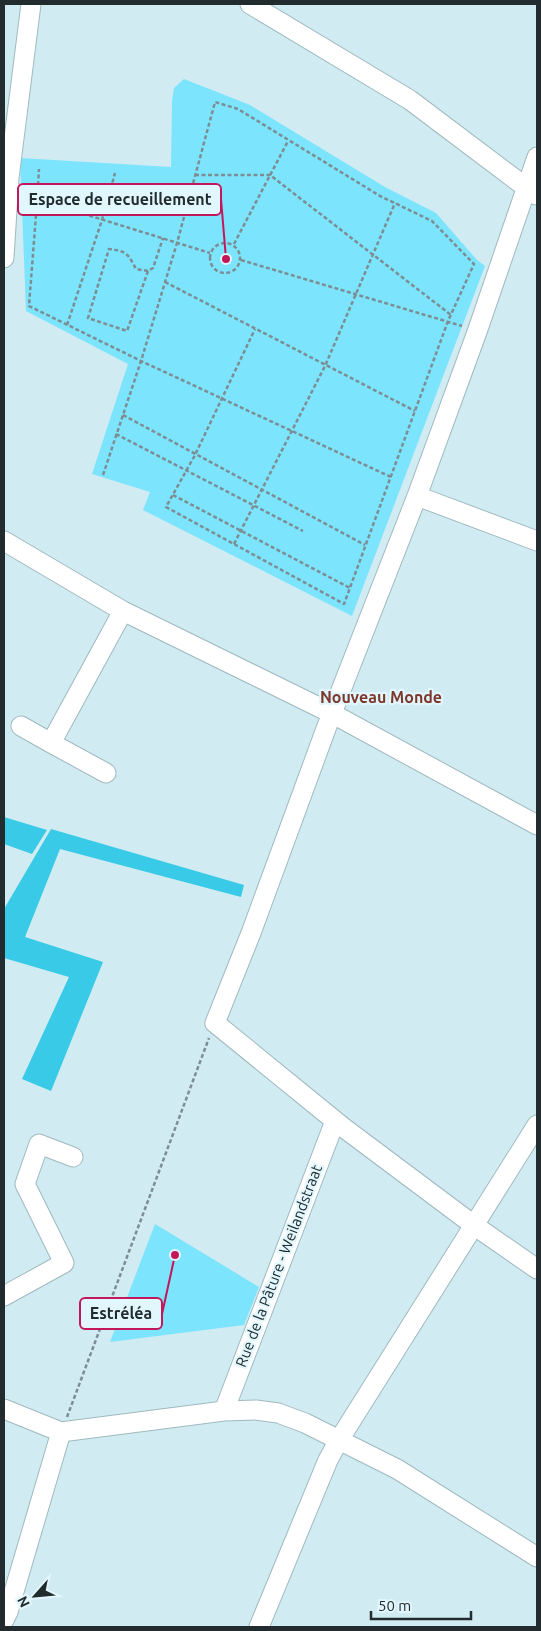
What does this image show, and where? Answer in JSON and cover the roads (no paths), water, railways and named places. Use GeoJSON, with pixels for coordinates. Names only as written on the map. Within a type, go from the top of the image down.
{"type":"FeatureCollection","features":[{"type":"Feature","properties":{"kind":"street"},"geometry":{"type":"LineString","coordinates":[[4,258],[8,191],[31,4]]}},
{"type":"Feature","properties":{"kind":"street"},"geometry":{"type":"LineString","coordinates":[[250,4],[410,100],[532,191]]}},
{"type":"Feature","properties":{"kind":"street"},"geometry":{"type":"LineString","coordinates":[[537,157],[532,191],[215,1023],[335,1121],[475,1226],[537,1269]]}},
{"type":"Feature","properties":{"kind":"street"},"geometry":{"type":"LineString","coordinates":[[8,191],[37,200]]}},
{"type":"Feature","properties":{"kind":"street"},"geometry":{"type":"LineString","coordinates":[[417,496],[537,540]]}},
{"type":"Feature","properties":{"kind":"street"},"geometry":{"type":"LineString","coordinates":[[4,541],[123,611],[333,714],[537,825]]}},
{"type":"Feature","properties":{"kind":"street"},"geometry":{"type":"LineString","coordinates":[[51,743],[123,611]]}},
{"type":"Feature","properties":{"kind":"street"},"geometry":{"type":"LineString","coordinates":[[21,726],[106,773]]}},
{"type":"Feature","properties":{"kind":"street","name":"Rue de la Pâture - Weilandstraat"},"geometry":{"type":"LineString","coordinates":[[224,1411],[335,1121]]}},
{"type":"Feature","properties":{"kind":"street"},"geometry":{"type":"LineString","coordinates":[[259,1627],[328,1460],[339,1440],[537,1125]]}},
{"type":"Feature","properties":{"kind":"street"},"geometry":{"type":"LineString","coordinates":[[4,1296],[64,1263],[24,1184],[39,1144],[73,1157]]}},
{"type":"Feature","properties":{"kind":"street"},"geometry":{"type":"LineString","coordinates":[[4,1409],[62,1432],[224,1411],[256,1410],[278,1413],[298,1420],[397,1469],[533,1550]]}},
{"type":"Feature","properties":{"kind":"street"},"geometry":{"type":"LineString","coordinates":[[4,1620],[62,1432]]}},
{"type":"Feature","properties":{"kind":"place","name":"Espace de recueillement"},"geometry":{"type":"Point","coordinates":[226,259]}},
{"type":"Feature","properties":{"kind":"place","name":"Estréléa"},"geometry":{"type":"Point","coordinates":[175,1255]}},
{"type":"Feature","properties":{"kind":"district","name":"Nouveau Monde"},"geometry":{"type":"Point","coordinates":[381,697]}}]}
